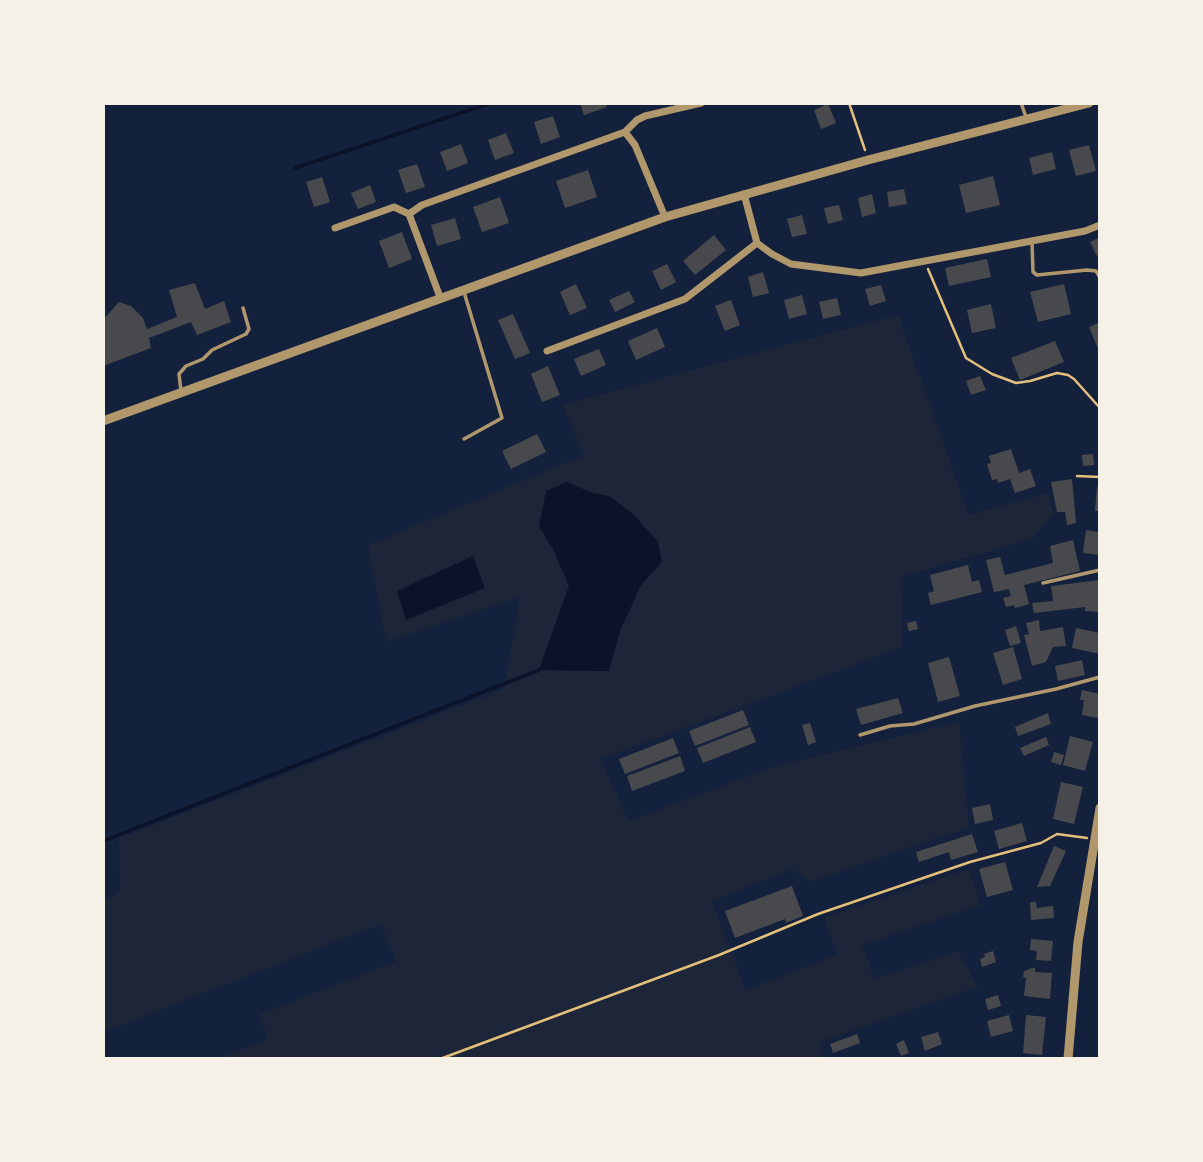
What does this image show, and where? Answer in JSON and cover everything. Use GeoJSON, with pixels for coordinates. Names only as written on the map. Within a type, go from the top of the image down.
{"type":"FeatureCollection","features":[{"type":"Feature","properties":{"kind":"street"},"geometry":{"type":"LineString","coordinates":[[408,214],[422,205],[625,132],[645,116],[701,103]]}},
{"type":"Feature","properties":{"kind":"street"},"geometry":{"type":"LineString","coordinates":[[103,421],[665,217],[868,160],[1089,103]]}},
{"type":"Feature","properties":{"kind":"street"},"geometry":{"type":"LineString","coordinates":[[625,132],[635,145],[665,217]]}},
{"type":"Feature","properties":{"kind":"street"},"geometry":{"type":"LineString","coordinates":[[744,194],[757,243],[791,264],[861,273],[1032,242],[1085,231],[1100,225]]}},
{"type":"Feature","properties":{"kind":"street"},"geometry":{"type":"LineString","coordinates":[[335,228],[394,207],[408,214],[440,297]]}},
{"type":"Feature","properties":{"kind":"street"},"geometry":{"type":"LineString","coordinates":[[547,351],[685,299],[757,243]]}},
{"type":"Feature","properties":{"kind":"street"},"geometry":{"type":"LineString","coordinates":[[1068,1059],[1078,942],[1100,808]]}},
{"type":"Feature","properties":{"kind":"lane"},"geometry":{"type":"LineString","coordinates":[[1021,103],[1027,119]]}},
{"type":"Feature","properties":{"kind":"lane"},"geometry":{"type":"LineString","coordinates":[[1032,242],[1034,272],[1037,275],[1087,270],[1096,271],[1100,278]]}},
{"type":"Feature","properties":{"kind":"lane"},"geometry":{"type":"LineString","coordinates":[[463,290],[502,418],[464,439]]}},
{"type":"Feature","properties":{"kind":"lane"},"geometry":{"type":"LineString","coordinates":[[181,393],[179,374],[186,366],[246,334],[249,329],[243,308]]}},
{"type":"Feature","properties":{"kind":"lane"},"geometry":{"type":"LineString","coordinates":[[1043,583],[1100,570]]}},
{"type":"Feature","properties":{"kind":"lane"},"geometry":{"type":"LineString","coordinates":[[860,735],[890,726],[915,724],[975,706],[1056,690],[1100,677]]}},
{"type":"Feature","properties":{"kind":"path"},"geometry":{"type":"LineString","coordinates":[[849,103],[868,160]]}},
{"type":"Feature","properties":{"kind":"path"},"geometry":{"type":"LineString","coordinates":[[925,262],[966,358],[992,374],[1016,383],[1057,373],[1068,375],[1100,408]]}},
{"type":"Feature","properties":{"kind":"path"},"geometry":{"type":"LineString","coordinates":[[1077,476],[1100,477]]}},
{"type":"Feature","properties":{"kind":"path"},"geometry":{"type":"LineString","coordinates":[[440,1059],[719,955],[818,914],[970,862],[1041,843],[1057,834],[1093,839]]}},
{"type":"Feature","properties":{"kind":"shaded area"},"geometry":{"type":"Polygon","coordinates":[[[898,315],[969,515],[1047,493],[1054,513],[1032,539],[903,576],[902,647],[601,759],[628,821],[772,767],[959,722],[969,827],[811,882],[792,869],[712,901],[746,990],[838,954],[824,917],[969,869],[981,905],[862,945],[875,979],[958,951],[978,987],[820,1042],[825,1059],[218,1059],[268,1039],[258,1015],[396,961],[381,924],[103,1032],[103,902],[120,891],[119,838],[504,689],[520,597],[386,642],[368,545],[584,455],[562,405],[898,315]],[[567,482],[539,526],[553,549],[569,586],[539,670],[608,671],[620,631],[641,585],[662,562],[609,496],[592,493],[567,482]]]}},
{"type":"Feature","properties":{"kind":"shaded area"},"geometry":{"type":"Polygon","coordinates":[[[567,482],[592,493],[609,496],[633,514],[658,542],[662,562],[641,585],[620,631],[609,671],[539,670],[569,586],[553,549],[539,526],[546,491],[567,482]]]}},
{"type":"Feature","properties":{"kind":"shaded area"},"geometry":{"type":"Polygon","coordinates":[[[473,556],[485,588],[406,620],[397,591],[473,556]]]}},
{"type":"Feature","properties":{"kind":"building"},"geometry":{"type":"Polygon","coordinates":[[[580,103],[605,103],[607,107],[584,115],[580,103]]]}},
{"type":"Feature","properties":{"kind":"building"},"geometry":{"type":"Polygon","coordinates":[[[828,104],[836,123],[821,129],[814,110],[828,104]]]}},
{"type":"Feature","properties":{"kind":"building"},"geometry":{"type":"Polygon","coordinates":[[[553,116],[560,137],[541,144],[534,122],[553,116]]]}},
{"type":"Feature","properties":{"kind":"building"},"geometry":{"type":"Polygon","coordinates":[[[506,133],[514,153],[495,160],[488,140],[506,133]]]}},
{"type":"Feature","properties":{"kind":"building"},"geometry":{"type":"Polygon","coordinates":[[[461,144],[468,163],[447,171],[440,152],[461,144]]]}},
{"type":"Feature","properties":{"kind":"building"},"geometry":{"type":"Polygon","coordinates":[[[1089,145],[1096,171],[1076,176],[1069,150],[1089,145]]]}},
{"type":"Feature","properties":{"kind":"building"},"geometry":{"type":"Polygon","coordinates":[[[1052,152],[1056,169],[1033,175],[1029,158],[1052,152]]]}},
{"type":"Feature","properties":{"kind":"building"},"geometry":{"type":"Polygon","coordinates":[[[417,164],[425,187],[406,193],[398,170],[417,164]]]}},
{"type":"Feature","properties":{"kind":"building"},"geometry":{"type":"Polygon","coordinates":[[[588,170],[597,197],[565,208],[556,181],[588,170]]]}},
{"type":"Feature","properties":{"kind":"building"},"geometry":{"type":"Polygon","coordinates":[[[993,176],[1000,205],[966,213],[959,185],[993,176]]]}},
{"type":"Feature","properties":{"kind":"building"},"geometry":{"type":"Polygon","coordinates":[[[322,177],[330,202],[314,207],[306,182],[322,177]]]}},
{"type":"Feature","properties":{"kind":"building"},"geometry":{"type":"Polygon","coordinates":[[[370,185],[376,202],[358,209],[351,193],[370,185]]]}},
{"type":"Feature","properties":{"kind":"building"},"geometry":{"type":"Polygon","coordinates":[[[904,189],[907,204],[889,207],[887,192],[904,189]]]}},
{"type":"Feature","properties":{"kind":"building"},"geometry":{"type":"Polygon","coordinates":[[[872,194],[876,213],[862,217],[858,198],[872,194]]]}},
{"type":"Feature","properties":{"kind":"building"},"geometry":{"type":"Polygon","coordinates":[[[500,197],[509,223],[482,232],[473,207],[500,197]]]}},
{"type":"Feature","properties":{"kind":"building"},"geometry":{"type":"Polygon","coordinates":[[[839,205],[843,220],[828,224],[824,208],[839,205]]]}},
{"type":"Feature","properties":{"kind":"building"},"geometry":{"type":"Polygon","coordinates":[[[802,215],[807,234],[792,237],[787,219],[802,215]]]}},
{"type":"Feature","properties":{"kind":"building"},"geometry":{"type":"Polygon","coordinates":[[[455,218],[461,239],[437,246],[431,225],[455,218]]]}},
{"type":"Feature","properties":{"kind":"building"},"geometry":{"type":"Polygon","coordinates":[[[402,232],[412,259],[389,268],[379,241],[402,232]]]}},
{"type":"Feature","properties":{"kind":"building"},"geometry":{"type":"Polygon","coordinates":[[[714,235],[726,250],[695,275],[683,261],[714,235]]]}},
{"type":"Feature","properties":{"kind":"building"},"geometry":{"type":"Polygon","coordinates":[[[1100,237],[1100,255],[1097,256],[1090,242],[1100,237]]]}},
{"type":"Feature","properties":{"kind":"building"},"geometry":{"type":"Polygon","coordinates":[[[987,259],[991,277],[949,286],[945,268],[987,259]]]}},
{"type":"Feature","properties":{"kind":"building"},"geometry":{"type":"Polygon","coordinates":[[[667,264],[676,282],[661,290],[652,271],[667,264]]]}},
{"type":"Feature","properties":{"kind":"building"},"geometry":{"type":"Polygon","coordinates":[[[763,272],[769,293],[753,297],[748,277],[763,272]]]}},
{"type":"Feature","properties":{"kind":"building"},"geometry":{"type":"Polygon","coordinates":[[[195,283],[205,309],[224,301],[231,322],[197,335],[191,322],[149,338],[151,348],[103,366],[103,320],[119,302],[131,306],[143,318],[147,329],[177,317],[169,290],[195,283]]]}},
{"type":"Feature","properties":{"kind":"building"},"geometry":{"type":"Polygon","coordinates":[[[576,284],[587,308],[570,315],[560,292],[576,284]]]}},
{"type":"Feature","properties":{"kind":"building"},"geometry":{"type":"Polygon","coordinates":[[[1064,284],[1071,314],[1038,322],[1030,292],[1064,284]]]}},
{"type":"Feature","properties":{"kind":"building"},"geometry":{"type":"Polygon","coordinates":[[[881,285],[886,301],[870,306],[865,289],[881,285]]]}},
{"type":"Feature","properties":{"kind":"building"},"geometry":{"type":"Polygon","coordinates":[[[629,291],[635,302],[615,312],[609,300],[629,291]]]}},
{"type":"Feature","properties":{"kind":"building"},"geometry":{"type":"Polygon","coordinates":[[[802,295],[807,314],[789,319],[784,300],[802,295]]]}},
{"type":"Feature","properties":{"kind":"building"},"geometry":{"type":"Polygon","coordinates":[[[837,298],[841,315],[823,319],[819,302],[837,298]]]}},
{"type":"Feature","properties":{"kind":"building"},"geometry":{"type":"Polygon","coordinates":[[[731,300],[740,325],[725,331],[715,306],[731,300]]]}},
{"type":"Feature","properties":{"kind":"building"},"geometry":{"type":"Polygon","coordinates":[[[991,304],[996,328],[972,333],[967,310],[991,304]]]}},
{"type":"Feature","properties":{"kind":"building"},"geometry":{"type":"Polygon","coordinates":[[[513,314],[530,353],[515,359],[498,320],[513,314]]]}},
{"type":"Feature","properties":{"kind":"building"},"geometry":{"type":"Polygon","coordinates":[[[1100,322],[1100,354],[1089,327],[1100,322]]]}},
{"type":"Feature","properties":{"kind":"building"},"geometry":{"type":"Polygon","coordinates":[[[657,328],[665,347],[636,360],[628,341],[657,328]]]}},
{"type":"Feature","properties":{"kind":"building"},"geometry":{"type":"Polygon","coordinates":[[[1055,341],[1064,362],[1020,380],[1011,358],[1055,341]]]}},
{"type":"Feature","properties":{"kind":"building"},"geometry":{"type":"Polygon","coordinates":[[[599,349],[606,365],[581,376],[574,359],[599,349]]]}},
{"type":"Feature","properties":{"kind":"building"},"geometry":{"type":"Polygon","coordinates":[[[548,366],[560,395],[542,402],[531,374],[548,366]]]}},
{"type":"Feature","properties":{"kind":"building"},"geometry":{"type":"Polygon","coordinates":[[[980,376],[986,390],[971,395],[966,381],[980,376]]]}},
{"type":"Feature","properties":{"kind":"building"},"geometry":{"type":"Polygon","coordinates":[[[537,434],[546,452],[511,469],[502,451],[537,434]]]}},
{"type":"Feature","properties":{"kind":"building"},"geometry":{"type":"Polygon","coordinates":[[[1011,449],[1019,473],[1030,469],[1036,486],[1015,493],[1010,479],[998,483],[997,479],[992,480],[987,464],[991,463],[989,456],[1011,449]]]}},
{"type":"Feature","properties":{"kind":"building"},"geometry":{"type":"Polygon","coordinates":[[[1093,454],[1094,465],[1083,466],[1082,455],[1093,454]]]}},
{"type":"Feature","properties":{"kind":"building"},"geometry":{"type":"Polygon","coordinates":[[[1072,479],[1076,523],[1067,525],[1065,512],[1057,512],[1051,482],[1072,479]]]}},
{"type":"Feature","properties":{"kind":"building"},"geometry":{"type":"Polygon","coordinates":[[[1097,487],[1100,487],[1100,511],[1095,511],[1097,487]]]}},
{"type":"Feature","properties":{"kind":"building"},"geometry":{"type":"Polygon","coordinates":[[[1086,530],[1100,532],[1100,555],[1083,553],[1086,530]]]}},
{"type":"Feature","properties":{"kind":"building"},"geometry":{"type":"Polygon","coordinates":[[[1073,540],[1080,571],[1024,585],[1029,604],[1015,608],[1014,605],[1006,607],[1003,598],[1011,596],[1009,589],[994,592],[986,560],[1000,557],[1005,575],[1053,563],[1050,546],[1073,540]]]}},
{"type":"Feature","properties":{"kind":"building"},"geometry":{"type":"Polygon","coordinates":[[[968,565],[972,582],[979,580],[982,592],[931,605],[928,593],[934,591],[930,575],[968,565]]]}},
{"type":"Feature","properties":{"kind":"building"},"geometry":{"type":"Polygon","coordinates":[[[1100,580],[1100,612],[1085,611],[1085,607],[1034,613],[1032,603],[1053,601],[1051,586],[1100,580]]]}},
{"type":"Feature","properties":{"kind":"building"},"geometry":{"type":"Polygon","coordinates":[[[1039,620],[1040,631],[1063,627],[1066,646],[1053,647],[1046,662],[1032,666],[1024,635],[1029,634],[1026,623],[1039,620]]]}},
{"type":"Feature","properties":{"kind":"building"},"geometry":{"type":"Polygon","coordinates":[[[916,621],[918,629],[909,631],[907,623],[916,621]]]}},
{"type":"Feature","properties":{"kind":"building"},"geometry":{"type":"Polygon","coordinates":[[[1016,626],[1021,643],[1010,646],[1005,630],[1016,626]]]}},
{"type":"Feature","properties":{"kind":"building"},"geometry":{"type":"Polygon","coordinates":[[[1076,628],[1100,633],[1100,654],[1072,648],[1076,628]]]}},
{"type":"Feature","properties":{"kind":"building"},"geometry":{"type":"Polygon","coordinates":[[[1013,647],[1022,679],[1003,685],[993,653],[1013,647]]]}},
{"type":"Feature","properties":{"kind":"building"},"geometry":{"type":"Polygon","coordinates":[[[949,657],[960,696],[938,702],[928,663],[949,657]]]}},
{"type":"Feature","properties":{"kind":"building"},"geometry":{"type":"Polygon","coordinates":[[[1082,660],[1085,675],[1058,681],[1055,666],[1082,660]]]}},
{"type":"Feature","properties":{"kind":"building"},"geometry":{"type":"Polygon","coordinates":[[[1082,690],[1100,694],[1098,718],[1082,715],[1082,690]]]}},
{"type":"Feature","properties":{"kind":"building"},"geometry":{"type":"Polygon","coordinates":[[[898,698],[903,713],[861,725],[856,709],[898,698]]]}},
{"type":"Feature","properties":{"kind":"building"},"geometry":{"type":"Polygon","coordinates":[[[743,710],[749,725],[695,746],[689,731],[743,710]]]}},
{"type":"Feature","properties":{"kind":"building"},"geometry":{"type":"Polygon","coordinates":[[[1048,713],[1051,724],[1018,736],[1015,727],[1048,713]]]}},
{"type":"Feature","properties":{"kind":"building"},"geometry":{"type":"Polygon","coordinates":[[[810,723],[816,742],[808,745],[802,725],[810,723]]]}},
{"type":"Feature","properties":{"kind":"building"},"geometry":{"type":"Polygon","coordinates":[[[750,727],[756,742],[703,763],[697,748],[750,727]]]}},
{"type":"Feature","properties":{"kind":"building"},"geometry":{"type":"Polygon","coordinates":[[[1070,736],[1093,742],[1085,771],[1063,765],[1070,736]]]}},
{"type":"Feature","properties":{"kind":"building"},"geometry":{"type":"Polygon","coordinates":[[[1046,737],[1049,745],[1024,756],[1020,748],[1046,737]]]}},
{"type":"Feature","properties":{"kind":"building"},"geometry":{"type":"Polygon","coordinates":[[[673,738],[679,753],[625,774],[619,759],[673,738]]]}},
{"type":"Feature","properties":{"kind":"building"},"geometry":{"type":"Polygon","coordinates":[[[1054,752],[1064,755],[1061,765],[1051,762],[1054,752]]]}},
{"type":"Feature","properties":{"kind":"building"},"geometry":{"type":"Polygon","coordinates":[[[680,756],[685,771],[632,791],[627,776],[680,756]]]}},
{"type":"Feature","properties":{"kind":"building"},"geometry":{"type":"Polygon","coordinates":[[[1061,782],[1083,787],[1074,824],[1053,819],[1061,782]]]}},
{"type":"Feature","properties":{"kind":"building"},"geometry":{"type":"Polygon","coordinates":[[[990,804],[993,820],[975,824],[972,808],[990,804]]]}},
{"type":"Feature","properties":{"kind":"building"},"geometry":{"type":"Polygon","coordinates":[[[1022,823],[1027,841],[999,849],[994,831],[1022,823]]]}},
{"type":"Feature","properties":{"kind":"building"},"geometry":{"type":"Polygon","coordinates":[[[972,834],[978,852],[951,860],[949,852],[919,862],[916,852],[972,834]]]}},
{"type":"Feature","properties":{"kind":"building"},"geometry":{"type":"Polygon","coordinates":[[[1054,846],[1066,851],[1050,886],[1037,887],[1054,846]]]}},
{"type":"Feature","properties":{"kind":"building"},"geometry":{"type":"Polygon","coordinates":[[[1005,862],[1013,890],[987,897],[979,869],[1005,862]]]}},
{"type":"Feature","properties":{"kind":"building"},"geometry":{"type":"Polygon","coordinates":[[[792,886],[803,916],[786,923],[785,919],[735,938],[725,911],[792,886]]]}},
{"type":"Feature","properties":{"kind":"building"},"geometry":{"type":"Polygon","coordinates":[[[1030,902],[1036,902],[1037,908],[1053,906],[1054,918],[1031,920],[1030,902]]]}},
{"type":"Feature","properties":{"kind":"building"},"geometry":{"type":"Polygon","coordinates":[[[1031,939],[1053,941],[1051,961],[1036,960],[1037,951],[1030,950],[1031,939]]]}},
{"type":"Feature","properties":{"kind":"building"},"geometry":{"type":"Polygon","coordinates":[[[993,951],[996,962],[982,967],[980,959],[985,957],[984,954],[993,951]]]}},
{"type":"Feature","properties":{"kind":"building"},"geometry":{"type":"Polygon","coordinates":[[[1035,968],[1035,972],[1052,973],[1050,999],[1024,996],[1024,971],[1035,968]]]}},
{"type":"Feature","properties":{"kind":"building"},"geometry":{"type":"Polygon","coordinates":[[[998,995],[1001,1006],[988,1010],[985,999],[998,995]]]}},
{"type":"Feature","properties":{"kind":"building"},"geometry":{"type":"Polygon","coordinates":[[[1009,1015],[1013,1031],[991,1037],[987,1021],[1009,1015]]]}},
{"type":"Feature","properties":{"kind":"building"},"geometry":{"type":"Polygon","coordinates":[[[1026,1015],[1046,1017],[1042,1055],[1023,1053],[1026,1015]]]}},
{"type":"Feature","properties":{"kind":"building"},"geometry":{"type":"Polygon","coordinates":[[[938,1032],[942,1044],[925,1051],[921,1037],[938,1032]]]}},
{"type":"Feature","properties":{"kind":"building"},"geometry":{"type":"Polygon","coordinates":[[[857,1034],[860,1043],[833,1053],[830,1044],[857,1034]]]}},
{"type":"Feature","properties":{"kind":"building"},"geometry":{"type":"Polygon","coordinates":[[[904,1040],[909,1053],[901,1056],[896,1044],[904,1040]]]}},
{"type":"Feature","properties":{"kind":"waterway"},"geometry":{"type":"LineString","coordinates":[[295,168],[491,103]]}},
{"type":"Feature","properties":{"kind":"waterway"},"geometry":{"type":"LineString","coordinates":[[103,841],[539,670]]}}]}
